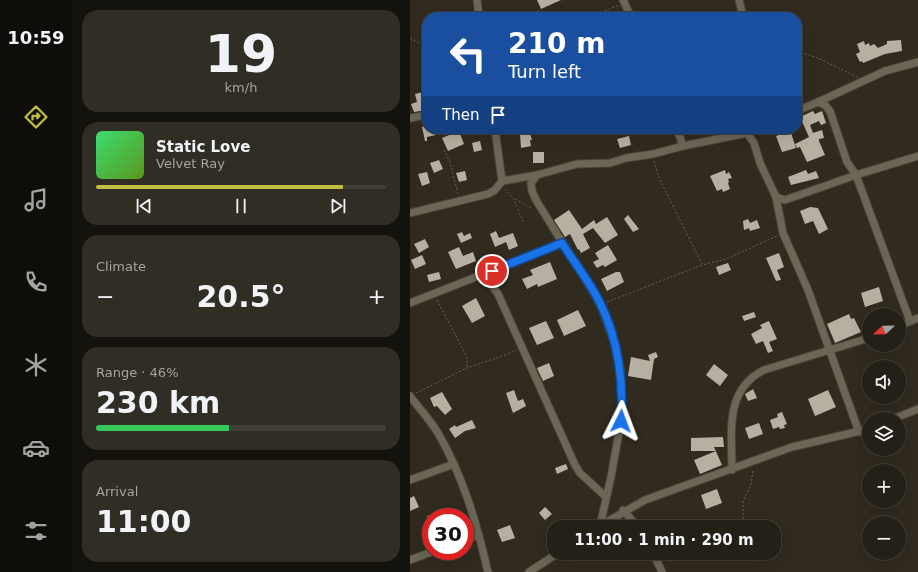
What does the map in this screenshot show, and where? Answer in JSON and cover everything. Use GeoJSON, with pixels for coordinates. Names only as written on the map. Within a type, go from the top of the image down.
{"type":"FeatureCollection","features":[{"type":"Feature","properties":{"kind":"street"},"geometry":{"type":"LineString","coordinates":[[477,0],[479,12]]}},
{"type":"Feature","properties":{"kind":"street"},"geometry":{"type":"LineString","coordinates":[[739,0],[742,12]]}},
{"type":"Feature","properties":{"kind":"street"},"geometry":{"type":"LineString","coordinates":[[623,1],[628,12]]}},
{"type":"Feature","properties":{"kind":"street"},"geometry":{"type":"LineString","coordinates":[[802,109],[886,71],[918,62]]}},
{"type":"Feature","properties":{"kind":"street"},"geometry":{"type":"LineString","coordinates":[[818,102],[825,105],[830,111],[847,162],[856,175],[910,321]]}},
{"type":"Feature","properties":{"kind":"street"},"geometry":{"type":"LineString","coordinates":[[410,118],[422,116]]}},
{"type":"Feature","properties":{"kind":"street"},"geometry":{"type":"LineString","coordinates":[[496,134],[501,183]]}},
{"type":"Feature","properties":{"kind":"street"},"geometry":{"type":"LineString","coordinates":[[679,134],[683,146]]}},
{"type":"Feature","properties":{"kind":"street"},"geometry":{"type":"LineString","coordinates":[[410,213],[488,194],[495,190],[501,183],[577,164],[599,164],[653,154],[683,146],[742,134]]}},
{"type":"Feature","properties":{"kind":"street"},"geometry":{"type":"LineString","coordinates":[[748,134],[754,142],[760,163],[776,197],[783,232],[831,349],[859,432]]}},
{"type":"Feature","properties":{"kind":"street"},"geometry":{"type":"LineString","coordinates":[[776,197],[785,200],[856,175],[918,156]]}},
{"type":"Feature","properties":{"kind":"street"},"geometry":{"type":"LineString","coordinates":[[537,175],[531,183],[532,191],[562,243],[601,305],[614,342],[620,368],[622,405],[611,478],[600,520]]}},
{"type":"Feature","properties":{"kind":"street"},"geometry":{"type":"LineString","coordinates":[[410,303],[562,243]]}},
{"type":"Feature","properties":{"kind":"street"},"geometry":{"type":"LineString","coordinates":[[479,276],[489,280],[494,286],[580,473],[606,497]]}},
{"type":"Feature","properties":{"kind":"street"},"geometry":{"type":"LineString","coordinates":[[906,323],[918,318]]}},
{"type":"Feature","properties":{"kind":"street"},"geometry":{"type":"LineString","coordinates":[[732,470],[732,411],[743,385],[755,374],[764,370],[862,340]]}},
{"type":"Feature","properties":{"kind":"street"},"geometry":{"type":"LineString","coordinates":[[410,396],[437,431],[454,464],[479,534],[488,572]]}},
{"type":"Feature","properties":{"kind":"street"},"geometry":{"type":"LineString","coordinates":[[906,414],[918,408]]}},
{"type":"Feature","properties":{"kind":"street"},"geometry":{"type":"LineString","coordinates":[[608,520],[644,500],[792,448],[862,431]]}},
{"type":"Feature","properties":{"kind":"street"},"geometry":{"type":"LineString","coordinates":[[410,480],[454,464]]}},
{"type":"Feature","properties":{"kind":"street"},"geometry":{"type":"LineString","coordinates":[[624,510],[632,520]]}},
{"type":"Feature","properties":{"kind":"street"},"geometry":{"type":"LineString","coordinates":[[474,536],[479,534]]}},
{"type":"Feature","properties":{"kind":"street"},"geometry":{"type":"LineString","coordinates":[[410,560],[422,556]]}},
{"type":"Feature","properties":{"kind":"street"},"geometry":{"type":"LineString","coordinates":[[529,572],[547,560]]}},
{"type":"Feature","properties":{"kind":"street"},"geometry":{"type":"LineString","coordinates":[[656,560],[662,572]]}},
{"type":"Feature","properties":{"kind":"path"},"geometry":{"type":"LineString","coordinates":[[600,12],[623,1]]}},
{"type":"Feature","properties":{"kind":"path"},"geometry":{"type":"LineString","coordinates":[[410,38],[422,44]]}},
{"type":"Feature","properties":{"kind":"path"},"geometry":{"type":"LineString","coordinates":[[802,53],[818,58],[866,80]]}},
{"type":"Feature","properties":{"kind":"path"},"geometry":{"type":"LineString","coordinates":[[444,150],[450,162],[460,201]]}},
{"type":"Feature","properties":{"kind":"path"},"geometry":{"type":"LineString","coordinates":[[653,154],[654,164],[659,178],[702,265]]}},
{"type":"Feature","properties":{"kind":"path"},"geometry":{"type":"LineString","coordinates":[[501,183],[513,198],[523,221]]}},
{"type":"Feature","properties":{"kind":"path"},"geometry":{"type":"LineString","coordinates":[[513,198],[529,208],[543,211]]}},
{"type":"Feature","properties":{"kind":"path"},"geometry":{"type":"LineString","coordinates":[[601,305],[702,265],[726,259],[775,238],[783,232]]}},
{"type":"Feature","properties":{"kind":"path"},"geometry":{"type":"LineString","coordinates":[[434,293],[467,357],[467,368]]}},
{"type":"Feature","properties":{"kind":"path"},"geometry":{"type":"LineString","coordinates":[[410,396],[467,368],[505,356],[522,346]]}},
{"type":"Feature","properties":{"kind":"path"},"geometry":{"type":"LineString","coordinates":[[743,520],[743,501],[751,485],[753,462]]}},
{"type":"Feature","properties":{"kind":"building"},"geometry":{"type":"Polygon","coordinates":[[[537,0],[561,0],[541,9],[537,0]]]}},
{"type":"Feature","properties":{"kind":"building"},"geometry":{"type":"Polygon","coordinates":[[[901,40],[902,51],[885,54],[863,63],[862,61],[860,62],[856,54],[860,52],[857,44],[864,41],[865,45],[869,43],[870,46],[874,44],[878,48],[887,44],[887,41],[901,40]]]}},
{"type":"Feature","properties":{"kind":"building"},"geometry":{"type":"Polygon","coordinates":[[[422,92],[422,111],[414,112],[411,104],[417,102],[415,94],[422,92]]]}},
{"type":"Feature","properties":{"kind":"building"},"geometry":{"type":"Polygon","coordinates":[[[813,111],[815,114],[822,111],[826,123],[821,125],[819,121],[810,125],[813,133],[822,130],[824,138],[819,139],[819,141],[825,155],[807,162],[800,147],[797,148],[795,144],[809,137],[802,121],[802,116],[813,111]]]}},
{"type":"Feature","properties":{"kind":"building"},"geometry":{"type":"Polygon","coordinates":[[[424,134],[436,134],[427,137],[427,141],[425,141],[424,134]]]}},
{"type":"Feature","properties":{"kind":"building"},"geometry":{"type":"Polygon","coordinates":[[[452,134],[460,134],[464,144],[448,151],[442,138],[452,134]]]}},
{"type":"Feature","properties":{"kind":"building"},"geometry":{"type":"Polygon","coordinates":[[[520,134],[530,134],[532,140],[530,140],[531,146],[521,148],[520,134]]]}},
{"type":"Feature","properties":{"kind":"building"},"geometry":{"type":"Polygon","coordinates":[[[791,134],[796,148],[782,152],[776,136],[791,134]]]}},
{"type":"Feature","properties":{"kind":"building"},"geometry":{"type":"Polygon","coordinates":[[[629,136],[631,145],[620,148],[617,139],[629,136]]]}},
{"type":"Feature","properties":{"kind":"building"},"geometry":{"type":"Polygon","coordinates":[[[480,141],[482,150],[474,152],[472,143],[480,141]]]}},
{"type":"Feature","properties":{"kind":"building"},"geometry":{"type":"Polygon","coordinates":[[[533,152],[544,152],[544,163],[533,163],[533,152]]]}},
{"type":"Feature","properties":{"kind":"building"},"geometry":{"type":"Polygon","coordinates":[[[439,160],[443,169],[434,173],[430,163],[439,160]]]}},
{"type":"Feature","properties":{"kind":"building"},"geometry":{"type":"Polygon","coordinates":[[[725,170],[726,174],[729,172],[732,178],[728,179],[730,189],[723,192],[722,189],[717,191],[710,176],[725,170]]]}},
{"type":"Feature","properties":{"kind":"building"},"geometry":{"type":"Polygon","coordinates":[[[806,170],[808,174],[816,171],[819,178],[791,185],[788,177],[806,170]]]}},
{"type":"Feature","properties":{"kind":"building"},"geometry":{"type":"Polygon","coordinates":[[[465,171],[467,180],[459,182],[456,173],[465,171]]]}},
{"type":"Feature","properties":{"kind":"building"},"geometry":{"type":"Polygon","coordinates":[[[427,172],[430,183],[422,186],[418,174],[427,172]]]}},
{"type":"Feature","properties":{"kind":"building"},"geometry":{"type":"Polygon","coordinates":[[[810,207],[818,208],[828,229],[819,234],[813,221],[805,224],[800,211],[810,207]]]}},
{"type":"Feature","properties":{"kind":"building"},"geometry":{"type":"Polygon","coordinates":[[[569,210],[582,229],[594,220],[596,224],[607,217],[618,235],[605,243],[593,228],[583,234],[590,248],[581,253],[570,234],[565,237],[554,220],[569,210]]]}},
{"type":"Feature","properties":{"kind":"building"},"geometry":{"type":"Polygon","coordinates":[[[628,215],[639,229],[633,232],[624,219],[628,215]]]}},
{"type":"Feature","properties":{"kind":"building"},"geometry":{"type":"Polygon","coordinates":[[[748,219],[750,223],[757,220],[760,228],[750,231],[749,228],[744,230],[743,221],[748,219]]]}},
{"type":"Feature","properties":{"kind":"building"},"geometry":{"type":"Polygon","coordinates":[[[496,231],[499,238],[513,233],[518,246],[509,250],[506,242],[495,247],[490,234],[496,231]]]}},
{"type":"Feature","properties":{"kind":"building"},"geometry":{"type":"Polygon","coordinates":[[[462,232],[464,236],[470,233],[472,238],[461,243],[457,234],[462,232]]]}},
{"type":"Feature","properties":{"kind":"building"},"geometry":{"type":"Polygon","coordinates":[[[425,239],[429,247],[419,253],[414,244],[425,239]]]}},
{"type":"Feature","properties":{"kind":"building"},"geometry":{"type":"Polygon","coordinates":[[[608,245],[617,260],[605,267],[603,265],[597,268],[593,262],[599,259],[595,253],[608,245]]]}},
{"type":"Feature","properties":{"kind":"building"},"geometry":{"type":"Polygon","coordinates":[[[459,247],[463,256],[473,252],[476,261],[456,269],[448,252],[459,247]]]}},
{"type":"Feature","properties":{"kind":"building"},"geometry":{"type":"Polygon","coordinates":[[[779,253],[784,267],[777,270],[781,280],[776,281],[766,258],[779,253]]]}},
{"type":"Feature","properties":{"kind":"building"},"geometry":{"type":"Polygon","coordinates":[[[422,255],[426,264],[415,269],[411,260],[422,255]]]}},
{"type":"Feature","properties":{"kind":"building"},"geometry":{"type":"Polygon","coordinates":[[[550,262],[557,279],[538,287],[537,284],[527,289],[522,279],[533,275],[530,270],[550,262]]]}},
{"type":"Feature","properties":{"kind":"building"},"geometry":{"type":"Polygon","coordinates":[[[728,263],[731,270],[719,275],[716,267],[728,263]]]}},
{"type":"Feature","properties":{"kind":"building"},"geometry":{"type":"Polygon","coordinates":[[[439,272],[441,279],[429,282],[427,275],[439,272]]]}},
{"type":"Feature","properties":{"kind":"building"},"geometry":{"type":"Polygon","coordinates":[[[616,272],[620,272],[624,282],[607,291],[601,279],[616,272]]]}},
{"type":"Feature","properties":{"kind":"building"},"geometry":{"type":"Polygon","coordinates":[[[879,287],[883,301],[865,307],[861,293],[879,287]]]}},
{"type":"Feature","properties":{"kind":"building"},"geometry":{"type":"Polygon","coordinates":[[[476,298],[485,316],[472,323],[462,306],[476,298]]]}},
{"type":"Feature","properties":{"kind":"building"},"geometry":{"type":"Polygon","coordinates":[[[578,310],[586,326],[564,336],[557,320],[578,310]]]}},
{"type":"Feature","properties":{"kind":"building"},"geometry":{"type":"Polygon","coordinates":[[[754,312],[756,317],[744,321],[742,316],[754,312]]]}},
{"type":"Feature","properties":{"kind":"building"},"geometry":{"type":"Polygon","coordinates":[[[849,314],[851,319],[854,318],[861,332],[835,343],[827,324],[849,314]]]}},
{"type":"Feature","properties":{"kind":"building"},"geometry":{"type":"Polygon","coordinates":[[[546,321],[554,338],[537,345],[529,328],[546,321]]]}},
{"type":"Feature","properties":{"kind":"building"},"geometry":{"type":"Polygon","coordinates":[[[769,321],[777,339],[769,342],[773,351],[768,353],[763,341],[756,344],[751,334],[762,328],[760,325],[769,321]]]}},
{"type":"Feature","properties":{"kind":"building"},"geometry":{"type":"Polygon","coordinates":[[[656,352],[658,357],[654,359],[651,380],[628,376],[631,357],[650,361],[648,355],[656,352]]]}},
{"type":"Feature","properties":{"kind":"building"},"geometry":{"type":"Polygon","coordinates":[[[549,363],[554,376],[543,381],[537,368],[549,363]]]}},
{"type":"Feature","properties":{"kind":"building"},"geometry":{"type":"Polygon","coordinates":[[[714,364],[728,375],[720,386],[706,375],[714,364]]]}},
{"type":"Feature","properties":{"kind":"building"},"geometry":{"type":"Polygon","coordinates":[[[753,389],[757,398],[748,401],[745,394],[753,389]]]}},
{"type":"Feature","properties":{"kind":"building"},"geometry":{"type":"Polygon","coordinates":[[[514,390],[518,401],[523,399],[526,406],[513,413],[506,393],[514,390]]]}},
{"type":"Feature","properties":{"kind":"building"},"geometry":{"type":"Polygon","coordinates":[[[828,390],[836,407],[815,416],[808,399],[828,390]]]}},
{"type":"Feature","properties":{"kind":"building"},"geometry":{"type":"Polygon","coordinates":[[[442,392],[452,409],[445,415],[437,406],[434,407],[430,398],[442,392]]]}},
{"type":"Feature","properties":{"kind":"building"},"geometry":{"type":"Polygon","coordinates":[[[782,412],[787,424],[784,425],[785,428],[780,429],[779,427],[773,429],[770,420],[778,417],[777,414],[782,412]]]}},
{"type":"Feature","properties":{"kind":"building"},"geometry":{"type":"Polygon","coordinates":[[[472,420],[476,428],[465,431],[455,438],[449,429],[455,425],[456,427],[472,420]]]}},
{"type":"Feature","properties":{"kind":"building"},"geometry":{"type":"Polygon","coordinates":[[[759,423],[763,434],[749,439],[745,428],[759,423]]]}},
{"type":"Feature","properties":{"kind":"building"},"geometry":{"type":"Polygon","coordinates":[[[723,437],[724,447],[714,447],[716,451],[691,451],[691,438],[723,437]]]}},
{"type":"Feature","properties":{"kind":"building"},"geometry":{"type":"Polygon","coordinates":[[[716,451],[722,465],[700,474],[694,460],[716,451]]]}},
{"type":"Feature","properties":{"kind":"building"},"geometry":{"type":"Polygon","coordinates":[[[566,464],[568,469],[557,474],[555,468],[566,464]]]}},
{"type":"Feature","properties":{"kind":"building"},"geometry":{"type":"Polygon","coordinates":[[[717,489],[722,503],[706,509],[701,495],[717,489]]]}},
{"type":"Feature","properties":{"kind":"building"},"geometry":{"type":"Polygon","coordinates":[[[414,496],[419,507],[410,511],[410,498],[414,496]]]}},
{"type":"Feature","properties":{"kind":"building"},"geometry":{"type":"Polygon","coordinates":[[[545,507],[552,514],[545,520],[539,513],[545,507]]]}},
{"type":"Feature","properties":{"kind":"building"},"geometry":{"type":"Polygon","coordinates":[[[510,525],[515,538],[502,542],[497,530],[510,525]]]}},
{"type":"Feature","properties":{"kind":"route"},"geometry":{"type":"LineString","coordinates":[[492,271],[562,243],[578,270],[589,284],[601,305],[607,320],[620,368],[622,405],[621,421]]}}]}
